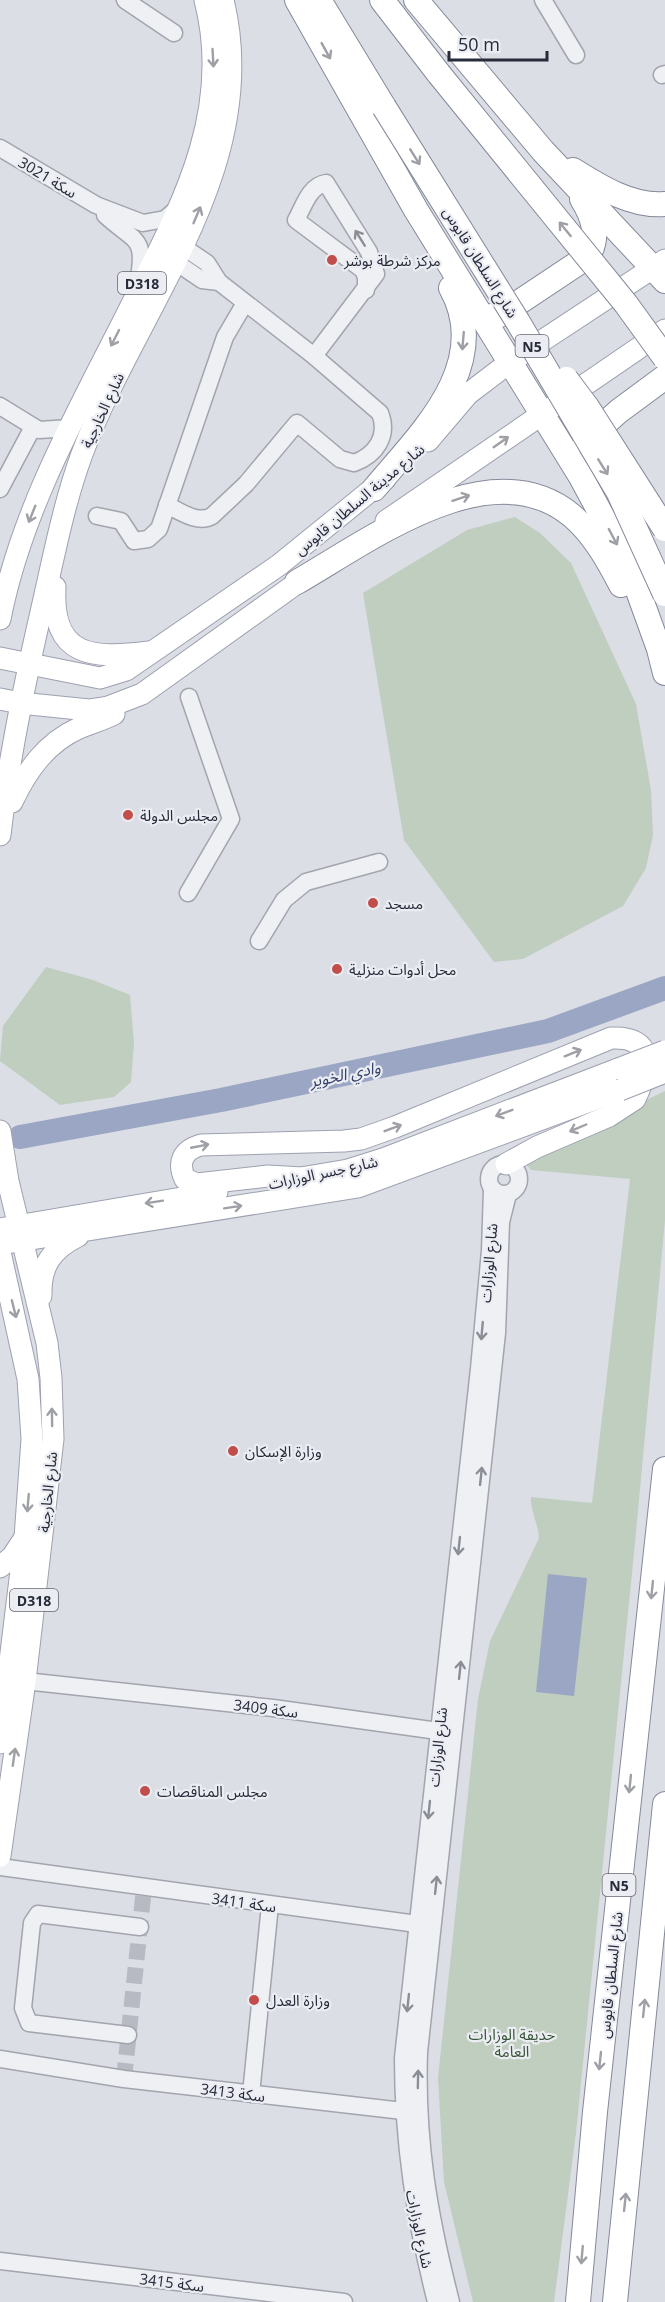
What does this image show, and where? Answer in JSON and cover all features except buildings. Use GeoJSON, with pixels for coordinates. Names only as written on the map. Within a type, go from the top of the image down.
{"type":"FeatureCollection","features":[{"type":"Feature","properties":{"kind":"highway"},"geometry":{"type":"LineString","coordinates":[[297,0],[416,210],[581,477],[629,566],[659,649],[665,673]]}},
{"type":"Feature","properties":{"kind":"highway","name":"شارع السلطان قابوس"},"geometry":{"type":"LineString","coordinates":[[319,0],[518,322],[619,493],[665,594]]}},
{"type":"Feature","properties":{"kind":"highway"},"geometry":{"type":"LineString","coordinates":[[382,0],[439,74],[626,304],[665,358]]}},
{"type":"Feature","properties":{"kind":"highway"},"geometry":{"type":"LineString","coordinates":[[416,0],[543,151],[662,270]]}},
{"type":"Feature","properties":{"kind":"highway"},"geometry":{"type":"LineString","coordinates":[[543,151],[613,194],[665,204]]}},
{"type":"Feature","properties":{"kind":"highway"},"geometry":{"type":"LineString","coordinates":[[477,308],[493,316],[500,315],[587,256],[593,248],[595,231],[591,215],[566,174]]}},
{"type":"Feature","properties":{"kind":"highway"},"geometry":{"type":"LineString","coordinates":[[374,489],[444,400],[461,363],[465,333],[461,306],[418,227],[416,210]]}},
{"type":"Feature","properties":{"kind":"highway"},"geometry":{"type":"LineString","coordinates":[[518,322],[587,407],[665,530]]}},
{"type":"Feature","properties":{"kind":"highway"},"geometry":{"type":"LineString","coordinates":[[581,477],[576,462],[578,447],[619,411],[665,377]]}},
{"type":"Feature","properties":{"kind":"highway"},"geometry":{"type":"LineString","coordinates":[[297,582],[396,525],[466,495],[501,490],[526,494],[549,501],[571,515],[592,536],[610,565],[665,673]]}},
{"type":"Feature","properties":{"kind":"highway","name":"شارع السلطان قابوس"},"geometry":{"type":"LineString","coordinates":[[578,2302],[596,2100],[665,1469]]}},
{"type":"Feature","properties":{"kind":"highway","name":"N5"},"geometry":{"type":"LineString","coordinates":[[615,2302],[665,1804]]}},
{"type":"Feature","properties":{"kind":"main road","name":"شارع الخارجية"},"geometry":{"type":"LineString","coordinates":[[0,619],[17,552],[70,428],[180,207],[202,152],[209,115],[213,71],[210,2]]}},
{"type":"Feature","properties":{"kind":"main road","name":"شارع الخارجية"},"geometry":{"type":"LineString","coordinates":[[0,831],[10,701],[29,664],[57,538],[82,455],[104,402],[178,254],[212,177],[228,120],[232,56],[210,2]]}},
{"type":"Feature","properties":{"kind":"main road","name":"شارع مدينة السلطان قابوس"},"geometry":{"type":"LineString","coordinates":[[0,657],[100,678],[126,670],[279,565],[374,489],[424,446],[468,394],[510,362],[662,270]]}},
{"type":"Feature","properties":{"kind":"main road","name":"شارع مدينة السلطان قابوس"},"geometry":{"type":"LineString","coordinates":[[10,701],[89,710],[108,707],[142,694],[297,582],[665,330]]}},
{"type":"Feature","properties":{"kind":"main road"},"geometry":{"type":"LineString","coordinates":[[57,538],[53,610],[58,624],[69,640],[83,651],[96,656],[151,651]]}},
{"type":"Feature","properties":{"kind":"main road"},"geometry":{"type":"LineString","coordinates":[[0,575],[17,552]]}},
{"type":"Feature","properties":{"kind":"main road"},"geometry":{"type":"LineString","coordinates":[[0,831],[24,776],[41,754],[77,729],[123,710],[142,694]]}},
{"type":"Feature","properties":{"kind":"main road"},"geometry":{"type":"LineString","coordinates":[[302,1178],[268,1176],[197,1184],[185,1179],[181,1170],[181,1159],[190,1148],[201,1145],[361,1138],[395,1127],[611,1038],[628,1037],[638,1041],[644,1049],[645,1065],[635,1099],[609,1116],[547,1142],[506,1164]]}},
{"type":"Feature","properties":{"kind":"main road","name":"شارع جسر الوزارات"},"geometry":{"type":"LineString","coordinates":[[0,1244],[14,1231],[358,1188],[619,1079],[665,1051]]}},
{"type":"Feature","properties":{"kind":"main road","name":"شارع جسر الوزارات"},"geometry":{"type":"LineString","coordinates":[[91,1221],[348,1170],[619,1079],[665,1072]]}},
{"type":"Feature","properties":{"kind":"main road","name":"شارع الخارجية"},"geometry":{"type":"LineString","coordinates":[[0,1131],[14,1231],[47,1343],[51,1378],[52,1439],[17,1608],[0,1743]]}},
{"type":"Feature","properties":{"kind":"main road"},"geometry":{"type":"LineString","coordinates":[[8,1181],[26,1203],[38,1210],[91,1221]]}},
{"type":"Feature","properties":{"kind":"main road"},"geometry":{"type":"LineString","coordinates":[[47,1343],[41,1293],[44,1269],[57,1248],[91,1221]]}},
{"type":"Feature","properties":{"kind":"main road","name":"شارع الخارجية"},"geometry":{"type":"LineString","coordinates":[[0,1252],[28,1379],[32,1438],[23,1581],[25,1681],[0,1856]]}},
{"type":"Feature","properties":{"kind":"main road"},"geometry":{"type":"LineString","coordinates":[[0,1567],[12,1557],[25,1538]]}},
{"type":"Feature","properties":{"kind":"main road"},"geometry":{"type":"LineString","coordinates":[[3,1719],[14,1690],[25,1681],[18,1668],[13,1639]]}},
{"type":"Feature","properties":{"kind":"street"},"geometry":{"type":"LineString","coordinates":[[124,0],[174,33]]}},
{"type":"Feature","properties":{"kind":"street"},"geometry":{"type":"LineString","coordinates":[[543,0],[576,55]]}},
{"type":"Feature","properties":{"kind":"street","name":"سكة 3021"},"geometry":{"type":"LineString","coordinates":[[0,148],[96,205],[143,223],[165,219],[180,207]]}},
{"type":"Feature","properties":{"kind":"street"},"geometry":{"type":"LineString","coordinates":[[314,356],[366,290],[376,274],[374,262],[326,183],[319,184],[313,188],[296,220],[363,270],[366,277],[366,290]]}},
{"type":"Feature","properties":{"kind":"street","name":"سكة 3021"},"geometry":{"type":"LineString","coordinates":[[96,205],[107,218],[137,241],[142,263],[135,297]]}},
{"type":"Feature","properties":{"kind":"street"},"geometry":{"type":"LineString","coordinates":[[167,505],[197,519],[205,520],[212,516],[246,484],[297,423],[340,459],[354,463],[373,453],[380,443],[383,432],[380,413],[314,356],[219,282],[202,280],[178,254]]}},
{"type":"Feature","properties":{"kind":"street"},"geometry":{"type":"LineString","coordinates":[[97,516],[121,521],[130,537],[139,542],[148,539],[159,529],[225,337],[245,303]]}},
{"type":"Feature","properties":{"kind":"street"},"geometry":{"type":"LineString","coordinates":[[0,406],[36,428],[56,462]]}},
{"type":"Feature","properties":{"kind":"street"},"geometry":{"type":"LineString","coordinates":[[36,428],[70,428]]}},
{"type":"Feature","properties":{"kind":"street"},"geometry":{"type":"LineString","coordinates":[[0,489],[36,428]]}},
{"type":"Feature","properties":{"kind":"street"},"geometry":{"type":"LineString","coordinates":[[188,893],[231,819],[189,697]]}},
{"type":"Feature","properties":{"kind":"street"},"geometry":{"type":"LineString","coordinates":[[259,941],[284,900],[306,882],[379,862]]}},
{"type":"Feature","properties":{"kind":"street"},"geometry":{"type":"LineString","coordinates":[[506,1164],[514,1167],[519,1180],[516,1189],[501,1195],[492,1189],[488,1181],[490,1172],[497,1166],[506,1164]]}},
{"type":"Feature","properties":{"kind":"street","name":"شارع الوزارات"},"geometry":{"type":"LineString","coordinates":[[436,2302],[414,2210],[403,2111],[405,2024],[479,1369],[490,1251],[492,1189]]}},
{"type":"Feature","properties":{"kind":"street","name":"شارع الوزارات"},"geometry":{"type":"LineString","coordinates":[[451,2302],[429,2214],[422,2168],[418,2084],[424,1991],[497,1333],[501,1222],[508,1194]]}},
{"type":"Feature","properties":{"kind":"street","name":"سكة 3409"},"geometry":{"type":"LineString","coordinates":[[25,1681],[273,1708],[438,1731]]}},
{"type":"Feature","properties":{"kind":"street"},"geometry":{"type":"LineString","coordinates":[[438,1731],[448,1740],[446,1794]]}},
{"type":"Feature","properties":{"kind":"street","name":"سكة 3411"},"geometry":{"type":"LineString","coordinates":[[0,1867],[417,1924]]}},
{"type":"Feature","properties":{"kind":"street"},"geometry":{"type":"LineString","coordinates":[[251,2094],[270,1905]]}},
{"type":"Feature","properties":{"kind":"street"},"geometry":{"type":"LineString","coordinates":[[128,2034],[29,2023],[23,2008],[32,1923],[38,1914],[140,1927]]}},
{"type":"Feature","properties":{"kind":"street"},"geometry":{"type":"LineString","coordinates":[[417,1924],[424,1929],[427,1938],[424,1991]]}},
{"type":"Feature","properties":{"kind":"street","name":"سكة 3413"},"geometry":{"type":"LineString","coordinates":[[0,2059],[124,2079],[403,2111]]}},
{"type":"Feature","properties":{"kind":"street"},"geometry":{"type":"LineString","coordinates":[[403,2111],[413,2119],[422,2168]]}},
{"type":"Feature","properties":{"kind":"street","name":"سكة 3415"},"geometry":{"type":"LineString","coordinates":[[0,2261],[344,2302]]}},
{"type":"Feature","properties":{"kind":"green space"},"geometry":{"type":"Polygon","coordinates":[[[515,517],[540,533],[571,563],[636,704],[651,790],[653,835],[646,868],[623,906],[523,959],[494,962],[404,840],[363,593],[467,530],[515,517]]]}},
{"type":"Feature","properties":{"kind":"green space"},"geometry":{"type":"Polygon","coordinates":[[[46,967],[93,980],[130,995],[134,1043],[131,1082],[114,1097],[60,1105],[0,1061],[3,1026],[46,967]]]}},
{"type":"Feature","properties":{"kind":"green space","name":"حديقة الوزارات العامة"},"geometry":{"type":"Polygon","coordinates":[[[665,1091],[665,1220],[576,2133],[554,2302],[473,2302],[444,2182],[438,2078],[478,1699],[490,1641],[539,1538],[531,1497],[592,1503],[630,1179],[531,1170],[523,1160],[665,1091]]]}},
{"type":"Feature","properties":{"kind":"water"},"geometry":{"type":"Polygon","coordinates":[[[548,1574],[587,1578],[574,1696],[536,1692],[548,1574]]]}},
{"type":"Feature","properties":{"kind":"waterway","name":"وادي الخوير"},"geometry":{"type":"LineString","coordinates":[[20,1137],[221,1100],[548,1031],[665,988]]}},
{"type":"Feature","properties":{"kind":"tunnel"},"geometry":{"type":"LineString","coordinates":[[124,2079],[144,1888]]}},
{"type":"Feature","properties":{"kind":"place","name":"مركز شرطة بوشر"},"geometry":{"type":"Point","coordinates":[332,260]}},
{"type":"Feature","properties":{"kind":"place","name":"مجلس الدولة"},"geometry":{"type":"Point","coordinates":[128,815]}},
{"type":"Feature","properties":{"kind":"place","name":"مسجد"},"geometry":{"type":"Point","coordinates":[373,903]}},
{"type":"Feature","properties":{"kind":"place","name":"محل أدوات منزلية"},"geometry":{"type":"Point","coordinates":[337,969]}},
{"type":"Feature","properties":{"kind":"place","name":"وزارة الإسكان"},"geometry":{"type":"Point","coordinates":[233,1451]}},
{"type":"Feature","properties":{"kind":"place","name":"مجلس المناقصات"},"geometry":{"type":"Point","coordinates":[145,1791]}},
{"type":"Feature","properties":{"kind":"place","name":"وزارة العدل"},"geometry":{"type":"Point","coordinates":[254,2000]}}]}
